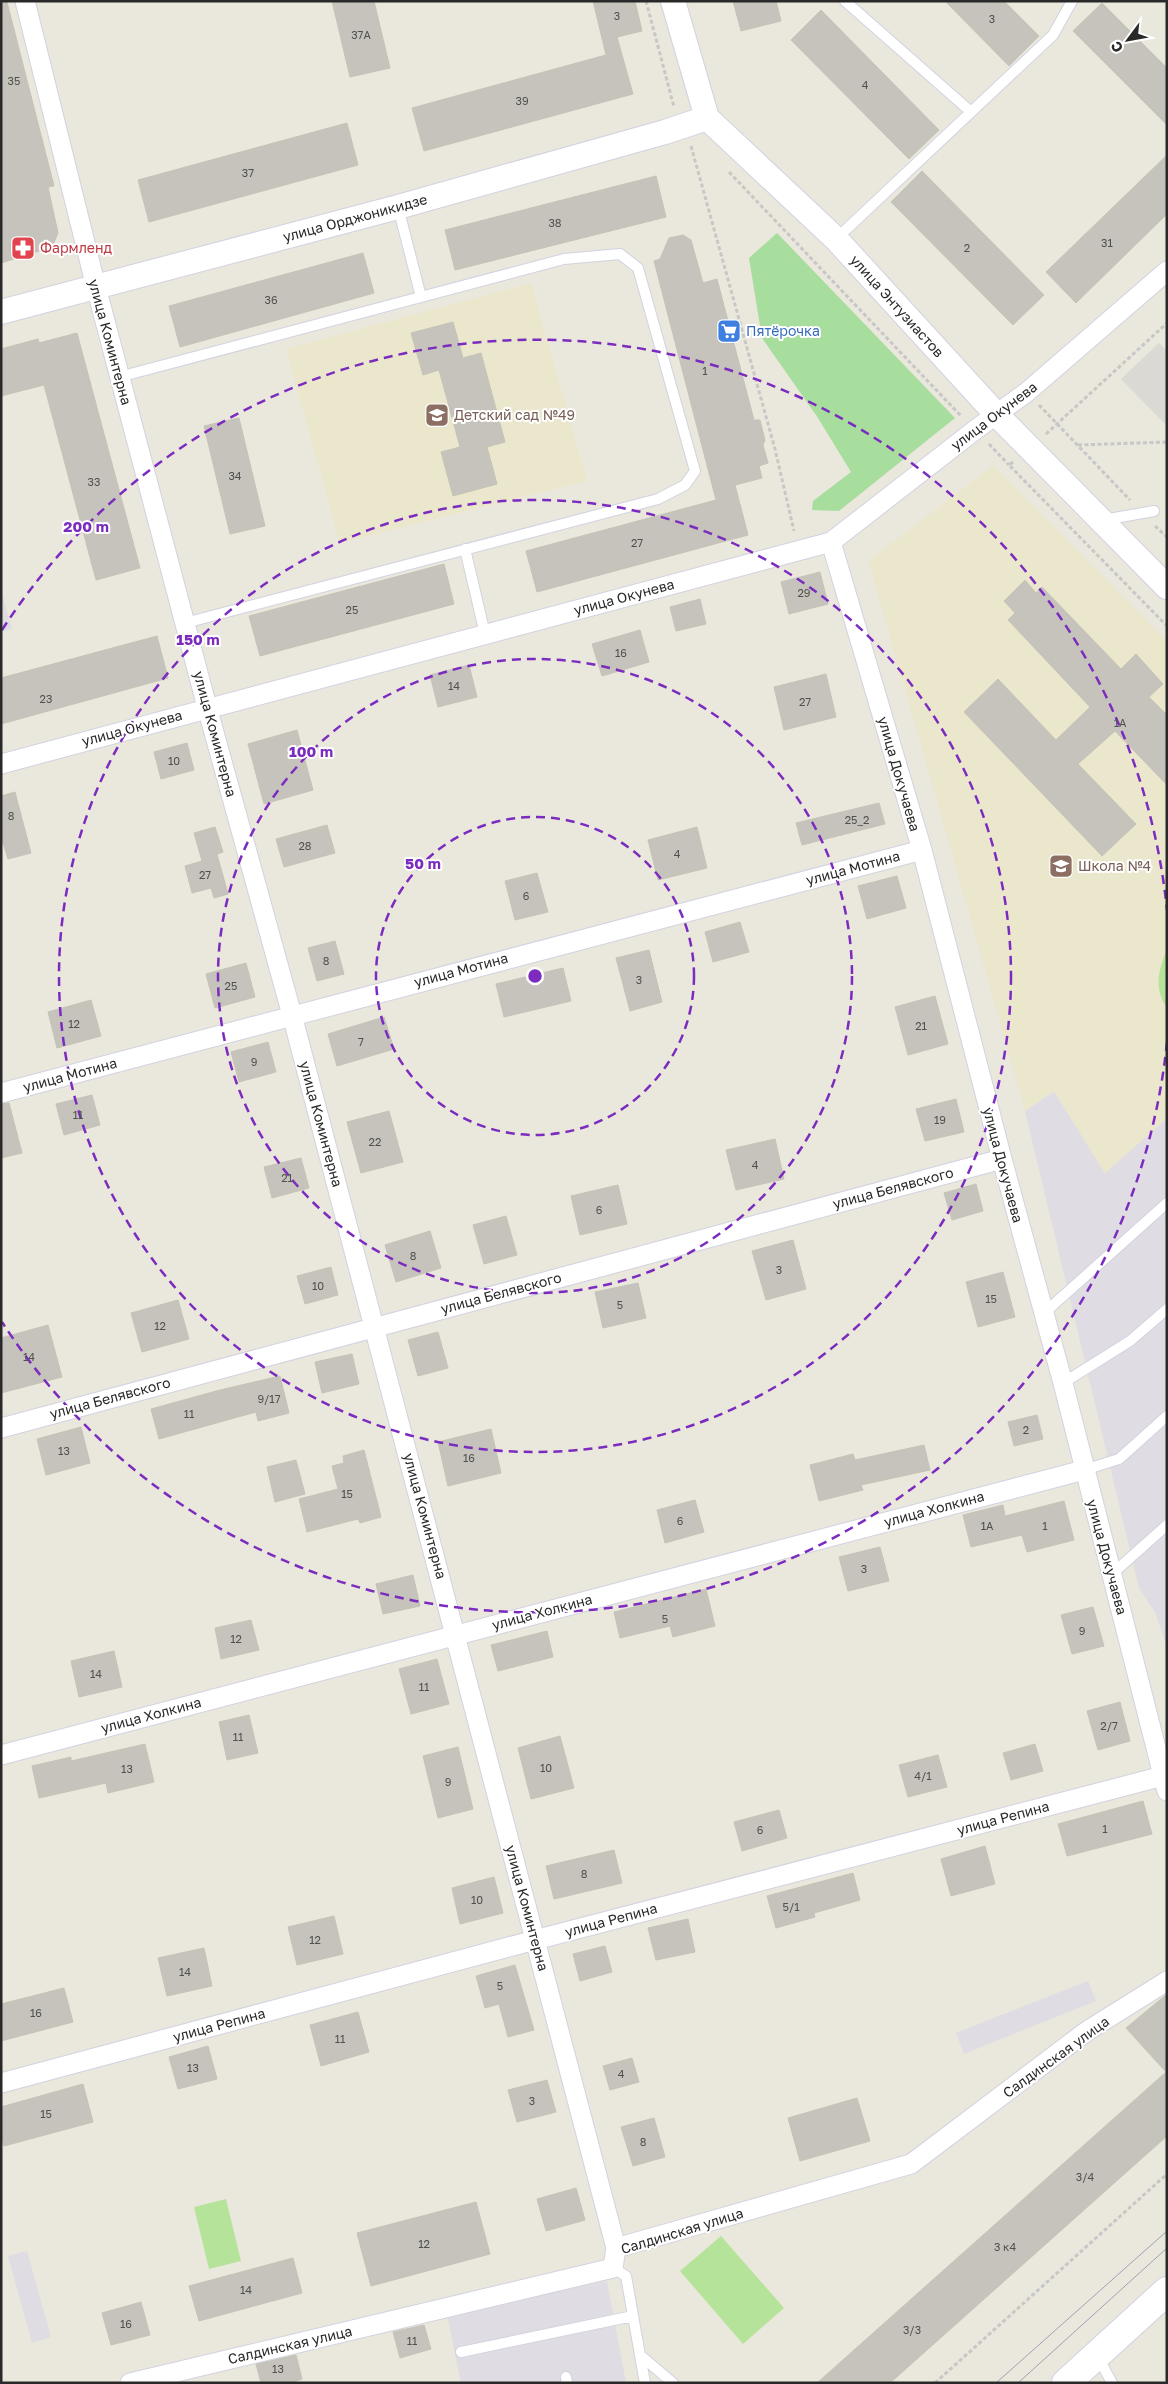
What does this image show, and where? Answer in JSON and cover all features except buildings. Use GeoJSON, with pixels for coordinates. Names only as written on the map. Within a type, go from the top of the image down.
{"type":"FeatureCollection","features":[{"type":"Feature","properties":{"kind":"main road"},"geometry":{"type":"LineString","coordinates":[[1066,2383],[1162,2301]]}},
{"type":"Feature","properties":{"kind":"street","name":"улица Коминтерна"},"geometry":{"type":"LineString","coordinates":[[25,1],[96,287],[207,707],[292,1015],[616,2248]]}},
{"type":"Feature","properties":{"kind":"street"},"geometry":{"type":"LineString","coordinates":[[673,1],[707,118]]}},
{"type":"Feature","properties":{"kind":"street","name":"улица Орджоникидзе"},"geometry":{"type":"LineString","coordinates":[[1,312],[398,207],[685,126],[707,118]]}},
{"type":"Feature","properties":{"kind":"street","name":"улица Энтузиастов"},"geometry":{"type":"LineString","coordinates":[[707,118],[836,239],[997,415],[1167,587]]}},
{"type":"Feature","properties":{"kind":"street","name":"улица Окунева"},"geometry":{"type":"LineString","coordinates":[[1,764],[207,707],[831,542],[1027,392],[1167,271]]}},
{"type":"Feature","properties":{"kind":"street","name":"улица Докучаева"},"geometry":{"type":"LineString","coordinates":[[831,542],[922,850],[1043,1314],[1063,1383],[1165,1783]]}},
{"type":"Feature","properties":{"kind":"street","name":"улица Мотина"},"geometry":{"type":"LineString","coordinates":[[1,1093],[922,850]]}},
{"type":"Feature","properties":{"kind":"street","name":"улица Белявского"},"geometry":{"type":"LineString","coordinates":[[1,1428],[1002,1159]]}},
{"type":"Feature","properties":{"kind":"street","name":"улица Холкина"},"geometry":{"type":"LineString","coordinates":[[1,1755],[1084,1470]]}},
{"type":"Feature","properties":{"kind":"street","name":"улица Репина"},"geometry":{"type":"LineString","coordinates":[[1,2083],[535,1940],[1165,1783]]}},
{"type":"Feature","properties":{"kind":"street","name":"Салдинская улица"},"geometry":{"type":"LineString","coordinates":[[130,2383],[613,2268],[616,2248],[911,2164],[1087,2031],[1167,1981]]}},
{"type":"Feature","properties":{"kind":"lane"},"geometry":{"type":"LineString","coordinates":[[845,1],[970,111]]}},
{"type":"Feature","properties":{"kind":"lane"},"geometry":{"type":"LineString","coordinates":[[836,239],[1053,35],[1072,1]]}},
{"type":"Feature","properties":{"kind":"lane"},"geometry":{"type":"LineString","coordinates":[[398,207],[421,297]]}},
{"type":"Feature","properties":{"kind":"lane"},"geometry":{"type":"LineString","coordinates":[[120,377],[564,259],[620,254],[638,268],[695,471],[685,485],[658,499],[185,623]]}},
{"type":"Feature","properties":{"kind":"lane"},"geometry":{"type":"LineString","coordinates":[[1102,520],[1154,510]]}},
{"type":"Feature","properties":{"kind":"lane"},"geometry":{"type":"LineString","coordinates":[[465,549],[485,634]]}},
{"type":"Feature","properties":{"kind":"lane"},"geometry":{"type":"LineString","coordinates":[[1043,1314],[1167,1203]]}},
{"type":"Feature","properties":{"kind":"lane"},"geometry":{"type":"LineString","coordinates":[[1063,1383],[1130,1341],[1167,1309]]}},
{"type":"Feature","properties":{"kind":"lane"},"geometry":{"type":"LineString","coordinates":[[1084,1470],[1119,1459],[1167,1416]]}},
{"type":"Feature","properties":{"kind":"lane"},"geometry":{"type":"LineString","coordinates":[[1112,1574],[1167,1525]]}},
{"type":"Feature","properties":{"kind":"lane"},"geometry":{"type":"LineString","coordinates":[[613,2268],[626,2276],[645,2383]]}},
{"type":"Feature","properties":{"kind":"lane"},"geometry":{"type":"LineString","coordinates":[[461,2352],[633,2316]]}},
{"type":"Feature","properties":{"kind":"lane"},"geometry":{"type":"LineString","coordinates":[[640,2355],[673,2383]]}},
{"type":"Feature","properties":{"kind":"lane"},"geometry":{"type":"LineString","coordinates":[[1097,2355],[1112,2383]]}},
{"type":"Feature","properties":{"kind":"path"},"geometry":{"type":"LineString","coordinates":[[646,1],[673,105],[685,126],[775,449],[798,551]]}},
{"type":"Feature","properties":{"kind":"path"},"geometry":{"type":"LineString","coordinates":[[726,169],[963,418]]}},
{"type":"Feature","properties":{"kind":"path"},"geometry":{"type":"LineString","coordinates":[[1027,392],[1167,537]]}},
{"type":"Feature","properties":{"kind":"path"},"geometry":{"type":"LineString","coordinates":[[986,442],[1009,465]]}},
{"type":"Feature","properties":{"kind":"path"},"geometry":{"type":"LineString","coordinates":[[1078,445],[1167,442]]}},
{"type":"Feature","properties":{"kind":"path"},"geometry":{"type":"LineString","coordinates":[[935,2383],[1167,2174]]}},
{"type":"Feature","properties":{"kind":"shaded area","name":"Детский сад №49"},"geometry":{"type":"Polygon","coordinates":[[[531,283],[587,481],[340,543],[286,349],[531,283]]]}},
{"type":"Feature","properties":{"kind":"shaded area"},"geometry":{"type":"Polygon","coordinates":[[[1159,343],[1167,351],[1167,426],[1121,379],[1159,343]]]}},
{"type":"Feature","properties":{"kind":"shaded area","name":"Школа №4"},"geometry":{"type":"Polygon","coordinates":[[[993,466],[1167,641],[1167,1118],[1105,1173],[1054,1091],[1025,1111],[868,561],[993,466]]]}},
{"type":"Feature","properties":{"kind":"shaded area"},"geometry":{"type":"Polygon","coordinates":[[[1,590],[12,629],[1,632],[1,590]]]}},
{"type":"Feature","properties":{"kind":"shaded area"},"geometry":{"type":"Polygon","coordinates":[[[1054,1091],[1105,1173],[1167,1118],[1167,1647],[1155,1612],[1139,1588],[1025,1111],[1054,1091]]]}},
{"type":"Feature","properties":{"kind":"shaded area"},"geometry":{"type":"Polygon","coordinates":[[[1088,1981],[1096,2001],[964,2054],[956,2033],[1088,1981]]]}},
{"type":"Feature","properties":{"kind":"shaded area"},"geometry":{"type":"Polygon","coordinates":[[[27,2251],[51,2337],[32,2343],[8,2256],[27,2251]]]}},
{"type":"Feature","properties":{"kind":"shaded area"},"geometry":{"type":"Polygon","coordinates":[[[607,2281],[626,2383],[461,2383],[447,2314],[607,2281]]]}},
{"type":"Feature","properties":{"kind":"green space"},"geometry":{"type":"Polygon","coordinates":[[[777,233],[955,418],[839,511],[812,510],[813,501],[851,472],[818,418],[762,338],[749,258],[777,233]]]}},
{"type":"Feature","properties":{"kind":"green space"},"geometry":{"type":"Polygon","coordinates":[[[1167,949],[1167,1008],[1160,993],[1159,979],[1167,949]]]}},
{"type":"Feature","properties":{"kind":"green space"},"geometry":{"type":"Polygon","coordinates":[[[226,2199],[241,2261],[209,2269],[194,2207],[226,2199]]]}},
{"type":"Feature","properties":{"kind":"green space"},"geometry":{"type":"Polygon","coordinates":[[[721,2236],[784,2308],[743,2344],[680,2271],[721,2236]]]}},
{"type":"Feature","properties":{"kind":"tram line"},"geometry":{"type":"LineString","coordinates":[[996,2383],[1167,2231]]}},
{"type":"Feature","properties":{"kind":"tram line"},"geometry":{"type":"LineString","coordinates":[[1018,2383],[1167,2248]]}},
{"type":"Feature","properties":{"kind":"place","name":"Фармленд"},"geometry":{"type":"Point","coordinates":[23,248]}},
{"type":"Feature","properties":{"kind":"place","name":"Пятёрочка"},"geometry":{"type":"Point","coordinates":[729,331]}},
{"type":"Feature","properties":{"kind":"place","name":"Детский сад №49"},"geometry":{"type":"Point","coordinates":[437,415]}},
{"type":"Feature","properties":{"kind":"place","name":"Школа №4"},"geometry":{"type":"Point","coordinates":[1061,866]}}]}
